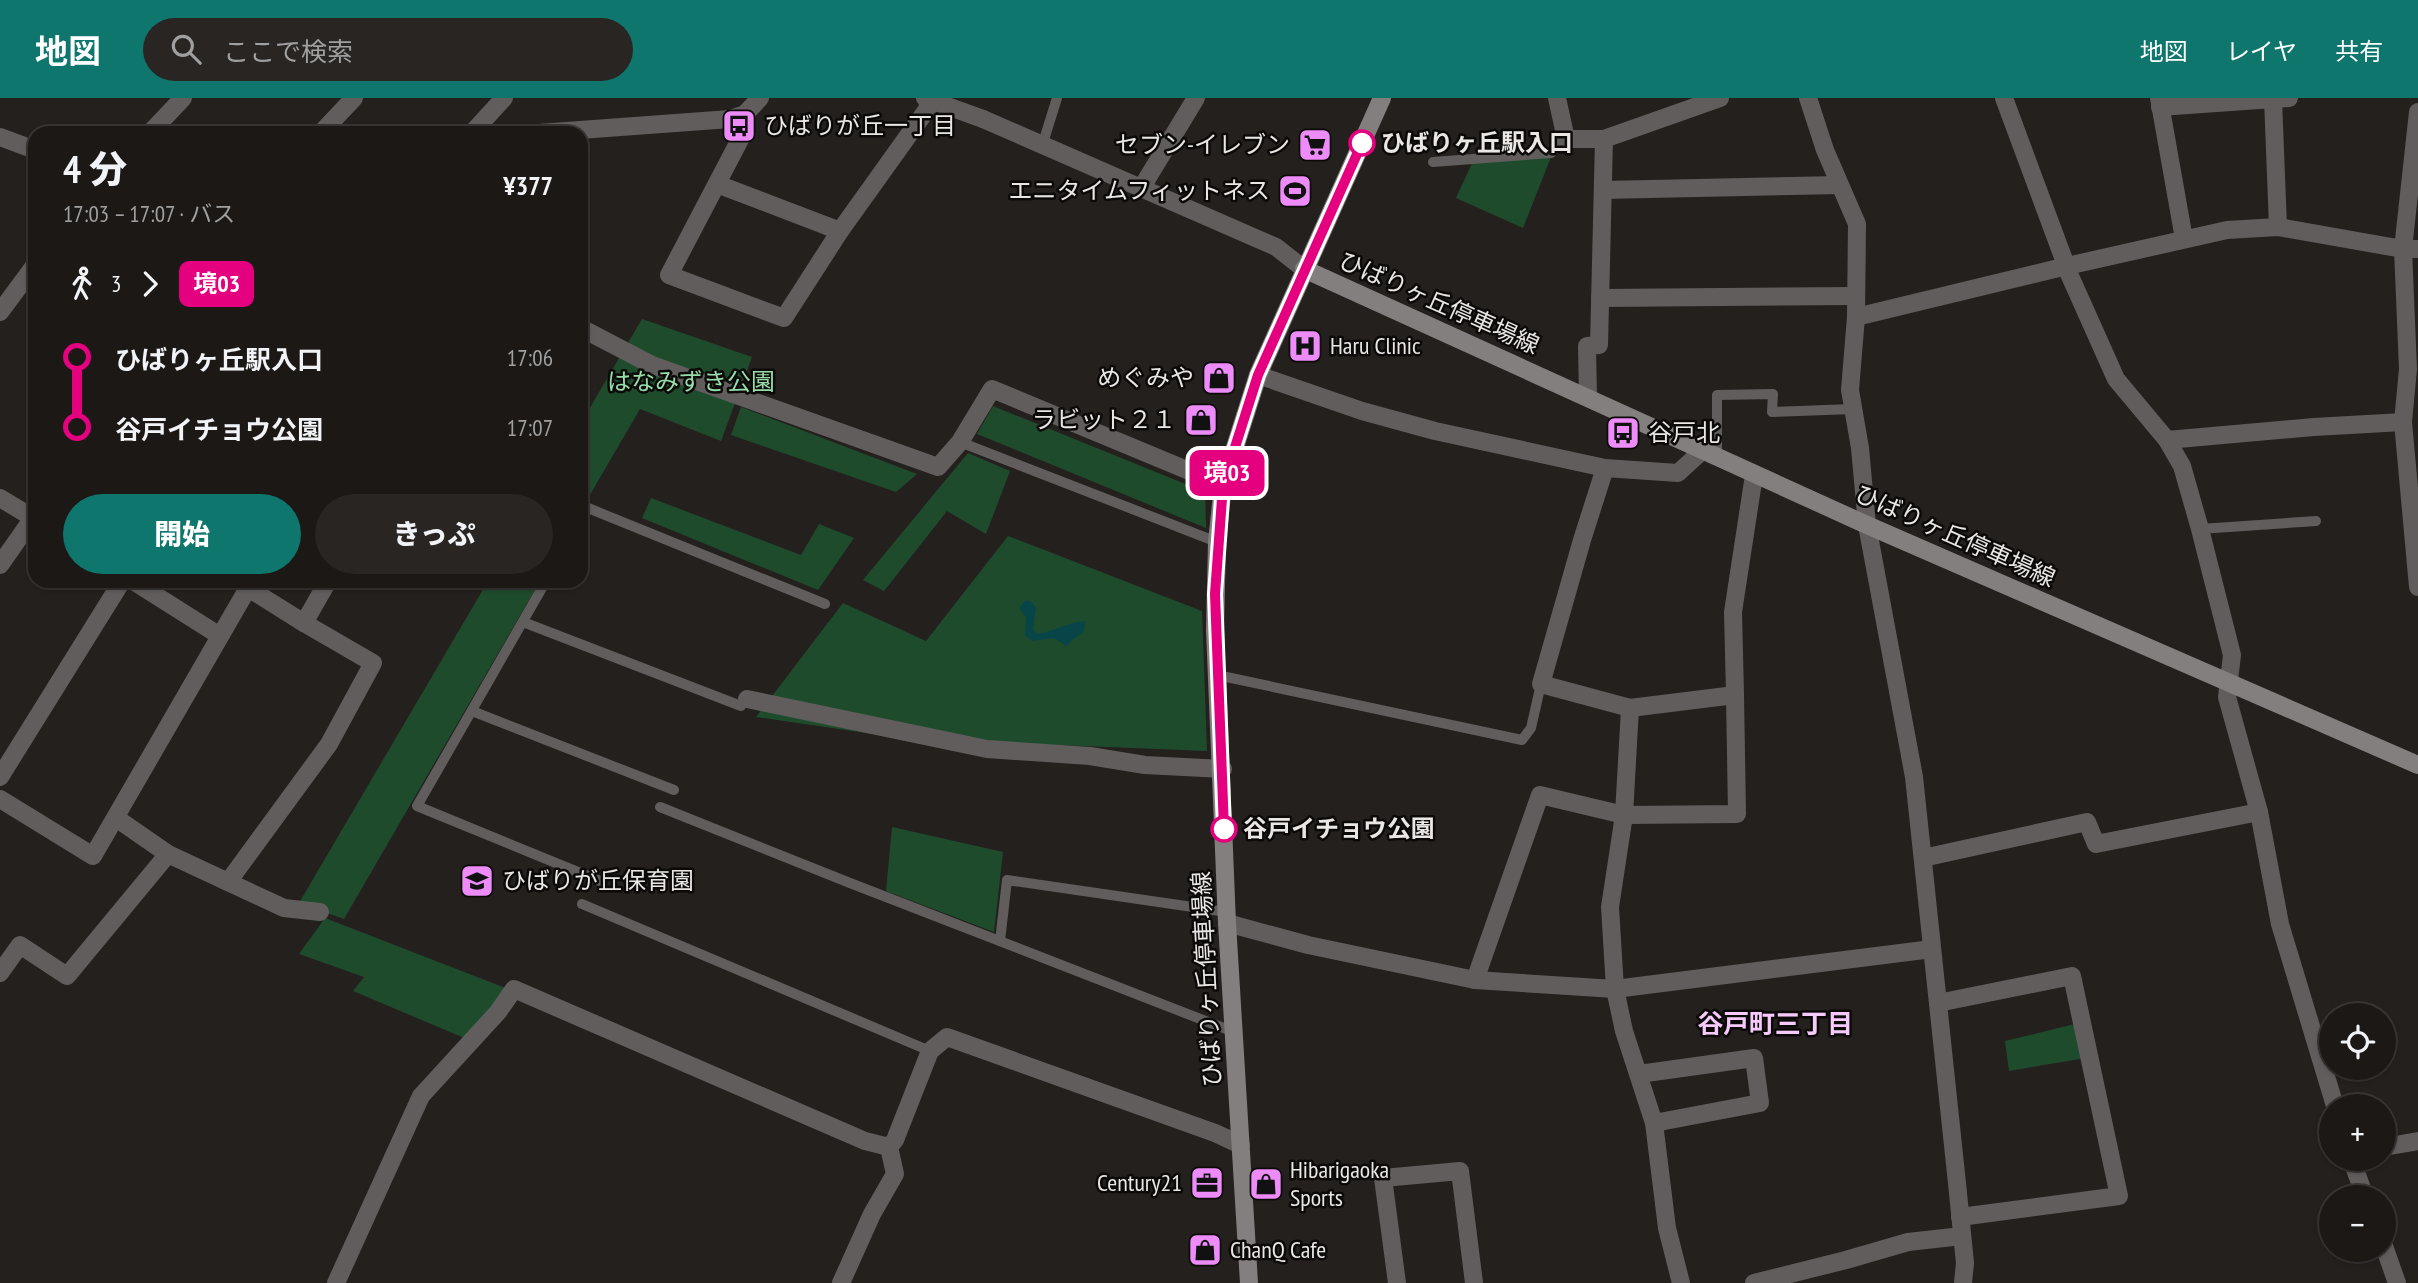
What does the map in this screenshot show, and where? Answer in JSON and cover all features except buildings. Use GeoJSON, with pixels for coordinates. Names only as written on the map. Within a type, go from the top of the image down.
{"type":"FeatureCollection","features":[{"type":"Feature","properties":{"kind":"main road"},"geometry":{"type":"LineString","coordinates":[[1304,269],[1321,239],[1382,98]]}},
{"type":"Feature","properties":{"kind":"main road","name":"ひばりヶ丘停車場線"},"geometry":{"type":"LineString","coordinates":[[1249,1283],[1227,917],[1223,769],[1217,675],[1217,542],[1223,485],[1258,375],[1304,269],[1754,475],[2418,765]]}},
{"type":"Feature","properties":{"kind":"street"},"geometry":{"type":"LineString","coordinates":[[157,126],[183,98]]}},
{"type":"Feature","properties":{"kind":"street"},"geometry":{"type":"LineString","coordinates":[[328,126],[354,98]]}},
{"type":"Feature","properties":{"kind":"street"},"geometry":{"type":"LineString","coordinates":[[478,126],[504,98]]}},
{"type":"Feature","properties":{"kind":"street"},"geometry":{"type":"LineString","coordinates":[[588,129],[730,119],[745,114],[760,98]]}},
{"type":"Feature","properties":{"kind":"street"},"geometry":{"type":"LineString","coordinates":[[1142,187],[1196,98]]}},
{"type":"Feature","properties":{"kind":"street"},"geometry":{"type":"LineString","coordinates":[[1557,98],[1566,139],[1604,139],[1720,98]]}},
{"type":"Feature","properties":{"kind":"street"},"geometry":{"type":"LineString","coordinates":[[1808,98],[1825,150],[1857,224],[1856,317],[1850,390],[1860,448],[1867,525],[1914,776],[1961,1217],[1963,1283]]}},
{"type":"Feature","properties":{"kind":"street"},"geometry":{"type":"LineString","coordinates":[[2004,98],[2067,266],[2116,379],[2167,440],[2182,466],[2232,654],[2227,697],[2259,812],[2280,924],[2331,1094]]}},
{"type":"Feature","properties":{"kind":"street"},"geometry":{"type":"LineString","coordinates":[[745,114],[746,128],[669,275],[783,318],[929,99],[983,119],[1276,247],[1304,269]]}},
{"type":"Feature","properties":{"kind":"street"},"geometry":{"type":"LineString","coordinates":[[2184,239],[2160,103],[2281,99],[2278,227]]}},
{"type":"Feature","properties":{"kind":"street"},"geometry":{"type":"LineString","coordinates":[[2418,111],[2411,249],[2413,369],[2403,422],[2418,587]]}},
{"type":"Feature","properties":{"kind":"street"},"geometry":{"type":"LineString","coordinates":[[0,137],[28,147]]}},
{"type":"Feature","properties":{"kind":"street"},"geometry":{"type":"LineString","coordinates":[[1588,397],[1587,346],[1600,345],[1604,139]]}},
{"type":"Feature","properties":{"kind":"street"},"geometry":{"type":"LineString","coordinates":[[717,184],[840,231]]}},
{"type":"Feature","properties":{"kind":"street"},"geometry":{"type":"LineString","coordinates":[[1603,190],[1840,185]]}},
{"type":"Feature","properties":{"kind":"street"},"geometry":{"type":"LineString","coordinates":[[1856,317],[2227,230],[2278,227],[2411,249]]}},
{"type":"Feature","properties":{"kind":"street"},"geometry":{"type":"LineString","coordinates":[[0,312],[28,274]]}},
{"type":"Feature","properties":{"kind":"street"},"geometry":{"type":"LineString","coordinates":[[1600,299],[1856,296]]}},
{"type":"Feature","properties":{"kind":"street"},"geometry":{"type":"LineString","coordinates":[[588,331],[652,365],[938,467],[960,442],[992,389],[1223,485]]}},
{"type":"Feature","properties":{"kind":"street"},"geometry":{"type":"LineString","coordinates":[[1258,375],[1362,411],[1435,431],[1605,468],[1678,473],[1710,453]]}},
{"type":"Feature","properties":{"kind":"street"},"geometry":{"type":"LineString","coordinates":[[2167,440],[2403,422]]}},
{"type":"Feature","properties":{"kind":"street"},"geometry":{"type":"LineString","coordinates":[[1605,468],[1541,684],[1630,708],[1735,695]]}},
{"type":"Feature","properties":{"kind":"street"},"geometry":{"type":"LineString","coordinates":[[1475,980],[1540,795],[1624,815],[1737,814],[1733,612],[1754,475]]}},
{"type":"Feature","properties":{"kind":"street"},"geometry":{"type":"LineString","coordinates":[[0,498],[28,515]]}},
{"type":"Feature","properties":{"kind":"street"},"geometry":{"type":"LineString","coordinates":[[0,565],[28,527]]}},
{"type":"Feature","properties":{"kind":"street"},"geometry":{"type":"LineString","coordinates":[[0,777],[118,588]]}},
{"type":"Feature","properties":{"kind":"street"},"geometry":{"type":"LineString","coordinates":[[144,588],[220,636]]}},
{"type":"Feature","properties":{"kind":"street"},"geometry":{"type":"LineString","coordinates":[[0,799],[93,856],[248,588],[373,663],[329,744],[228,882]]}},
{"type":"Feature","properties":{"kind":"street"},"geometry":{"type":"LineString","coordinates":[[304,623],[324,588]]}},
{"type":"Feature","properties":{"kind":"street"},"geometry":{"type":"LineString","coordinates":[[744,703],[987,749],[1090,755],[1145,765],[1223,769]]}},
{"type":"Feature","properties":{"kind":"street"},"geometry":{"type":"LineString","coordinates":[[1630,708],[1624,815],[1610,907],[1615,989],[1624,1031],[1654,1123],[1667,1228],[1681,1283]]}},
{"type":"Feature","properties":{"kind":"street"},"geometry":{"type":"LineString","coordinates":[[1923,858],[2087,822],[2096,844],[2259,812]]}},
{"type":"Feature","properties":{"kind":"street"},"geometry":{"type":"LineString","coordinates":[[116,818],[168,854],[284,908],[320,912]]}},
{"type":"Feature","properties":{"kind":"street"},"geometry":{"type":"LineString","coordinates":[[0,973],[20,945],[67,976],[168,854]]}},
{"type":"Feature","properties":{"kind":"street"},"geometry":{"type":"LineString","coordinates":[[1227,917],[1308,945],[1475,980],[1615,989],[1932,949]]}},
{"type":"Feature","properties":{"kind":"street"},"geometry":{"type":"LineString","coordinates":[[1938,1003],[2072,976],[2119,1196],[1961,1217]]}},
{"type":"Feature","properties":{"kind":"street"},"geometry":{"type":"LineString","coordinates":[[336,1283],[421,1096],[498,1012],[514,989],[865,1141],[889,1147]]}},
{"type":"Feature","properties":{"kind":"street"},"geometry":{"type":"LineString","coordinates":[[889,1147],[895,1140],[930,1051],[947,1037],[1215,1133],[1241,1145]]}},
{"type":"Feature","properties":{"kind":"street"},"geometry":{"type":"LineString","coordinates":[[1639,1073],[1754,1058],[1760,1103],[1654,1123]]}},
{"type":"Feature","properties":{"kind":"street"},"geometry":{"type":"LineString","coordinates":[[2396,1145],[2418,1141]]}},
{"type":"Feature","properties":{"kind":"street"},"geometry":{"type":"LineString","coordinates":[[841,1283],[872,1214],[895,1174],[889,1147]]}},
{"type":"Feature","properties":{"kind":"street"},"geometry":{"type":"LineString","coordinates":[[1396,1283],[1383,1178],[1460,1171],[1474,1283]]}},
{"type":"Feature","properties":{"kind":"street"},"geometry":{"type":"LineString","coordinates":[[1754,1283],[1908,1242],[1962,1236]]}},
{"type":"Feature","properties":{"kind":"street"},"geometry":{"type":"LineString","coordinates":[[2390,1262],[2397,1283]]}},
{"type":"Feature","properties":{"kind":"lane"},"geometry":{"type":"LineString","coordinates":[[1042,146],[1057,98]]}},
{"type":"Feature","properties":{"kind":"lane"},"geometry":{"type":"LineString","coordinates":[[1433,162],[1551,153],[1566,139]]}},
{"type":"Feature","properties":{"kind":"lane"},"geometry":{"type":"LineString","coordinates":[[1710,453],[1717,395],[1773,394],[1772,412],[1853,409]]}},
{"type":"Feature","properties":{"kind":"lane"},"geometry":{"type":"LineString","coordinates":[[960,442],[1217,542]]}},
{"type":"Feature","properties":{"kind":"lane"},"geometry":{"type":"LineString","coordinates":[[588,508],[825,604]]}},
{"type":"Feature","properties":{"kind":"lane"},"geometry":{"type":"LineString","coordinates":[[2200,529],[2316,521]]}},
{"type":"Feature","properties":{"kind":"lane"},"geometry":{"type":"LineString","coordinates":[[542,588],[418,806],[600,881]]}},
{"type":"Feature","properties":{"kind":"lane"},"geometry":{"type":"LineString","coordinates":[[523,622],[744,703]]}},
{"type":"Feature","properties":{"kind":"lane"},"geometry":{"type":"LineString","coordinates":[[1217,675],[1522,740],[1531,728],[1541,684]]}},
{"type":"Feature","properties":{"kind":"lane"},"geometry":{"type":"LineString","coordinates":[[472,711],[674,790]]}},
{"type":"Feature","properties":{"kind":"lane"},"geometry":{"type":"LineString","coordinates":[[660,807],[1234,1032]]}},
{"type":"Feature","properties":{"kind":"lane"},"geometry":{"type":"LineString","coordinates":[[1000,941],[1007,880],[1227,917]]}},
{"type":"Feature","properties":{"kind":"lane"},"geometry":{"type":"LineString","coordinates":[[582,904],[930,1051]]}},
{"type":"Feature","properties":{"kind":"green space"},"geometry":{"type":"Polygon","coordinates":[[[1551,157],[1523,228],[1456,198],[1473,161],[1551,157]]]}},
{"type":"Feature","properties":{"kind":"green space","name":"はなみずき公園"},"geometry":{"type":"Polygon","coordinates":[[[642,319],[752,357],[721,441],[640,409],[588,498],[588,411],[642,319]]]}},
{"type":"Feature","properties":{"kind":"green space"},"geometry":{"type":"Polygon","coordinates":[[[993,406],[1205,492],[1206,528],[977,434],[993,406]]]}},
{"type":"Feature","properties":{"kind":"green space"},"geometry":{"type":"Polygon","coordinates":[[[741,407],[917,474],[896,492],[731,435],[741,407]]]}},
{"type":"Feature","properties":{"kind":"green space"},"geometry":{"type":"Polygon","coordinates":[[[968,453],[1010,471],[986,534],[947,511],[884,591],[863,580],[968,453]]]}},
{"type":"Feature","properties":{"kind":"green space"},"geometry":{"type":"Polygon","coordinates":[[[651,498],[801,555],[819,524],[854,538],[818,590],[642,518],[651,498]]]}},
{"type":"Feature","properties":{"kind":"green space","name":"谷戸イチョウ公園"},"geometry":{"type":"Polygon","coordinates":[[[1008,536],[1202,611],[1207,751],[907,739],[756,717],[843,603],[926,641],[1008,536]]]}},
{"type":"Feature","properties":{"kind":"green space"},"geometry":{"type":"Polygon","coordinates":[[[484,588],[536,588],[344,919],[299,903],[484,588]]]}},
{"type":"Feature","properties":{"kind":"green space"},"geometry":{"type":"Polygon","coordinates":[[[892,827],[1003,852],[994,932],[886,891],[892,827]]]}},
{"type":"Feature","properties":{"kind":"green space"},"geometry":{"type":"Polygon","coordinates":[[[325,918],[513,991],[469,1040],[353,991],[364,977],[299,954],[325,918]]]}},
{"type":"Feature","properties":{"kind":"green space"},"geometry":{"type":"Polygon","coordinates":[[[2079,1023],[2086,1058],[2009,1071],[2005,1041],[2079,1023]]]}},
{"type":"Feature","properties":{"kind":"water"},"geometry":{"type":"Polygon","coordinates":[[[1025,601],[1030,601],[1036,607],[1033,630],[1038,634],[1085,621],[1084,631],[1066,646],[1054,638],[1032,641],[1025,635],[1026,617],[1019,608],[1025,601]]]}},
{"type":"Feature","properties":{"kind":"bus line","name":"境03"},"geometry":{"type":"LineString","coordinates":[[1224,829],[1215,629],[1217,542],[1223,485],[1258,375],[1362,143]]}},
{"type":"Feature","properties":{"kind":"place","name":"ひばりが丘一丁目"},"geometry":{"type":"Point","coordinates":[739,126]}},
{"type":"Feature","properties":{"kind":"place","name":"ひばりヶ丘駅入口"},"geometry":{"type":"Point","coordinates":[1362,143]}},
{"type":"Feature","properties":{"kind":"place","name":"セブン-イレブン"},"geometry":{"type":"Point","coordinates":[1315,145]}},
{"type":"Feature","properties":{"kind":"place","name":"エニタイムフィットネス"},"geometry":{"type":"Point","coordinates":[1295,191]}},
{"type":"Feature","properties":{"kind":"place","name":"Haru Clinic"},"geometry":{"type":"Point","coordinates":[1305,346]}},
{"type":"Feature","properties":{"kind":"place","name":"めぐみや"},"geometry":{"type":"Point","coordinates":[1219,378]}},
{"type":"Feature","properties":{"kind":"place","name":"ラビット２１"},"geometry":{"type":"Point","coordinates":[1201,420]}},
{"type":"Feature","properties":{"kind":"place","name":"谷戸北"},"geometry":{"type":"Point","coordinates":[1623,433]}},
{"type":"Feature","properties":{"kind":"place","name":"谷戸イチョウ公園"},"geometry":{"type":"Point","coordinates":[1224,829]}},
{"type":"Feature","properties":{"kind":"place","name":"ひばりが丘保育園"},"geometry":{"type":"Point","coordinates":[477,881]}},
{"type":"Feature","properties":{"kind":"place","name":"Century21"},"geometry":{"type":"Point","coordinates":[1207,1183]}},
{"type":"Feature","properties":{"kind":"place","name":"Hibarigaoka Sports"},"geometry":{"type":"Point","coordinates":[1266,1184]}},
{"type":"Feature","properties":{"kind":"place","name":"ChanQ Cafe"},"geometry":{"type":"Point","coordinates":[1205,1250]}},
{"type":"Feature","properties":{"kind":"district","name":"谷戸町三丁目"},"geometry":{"type":"Point","coordinates":[1775,1024]}}]}
